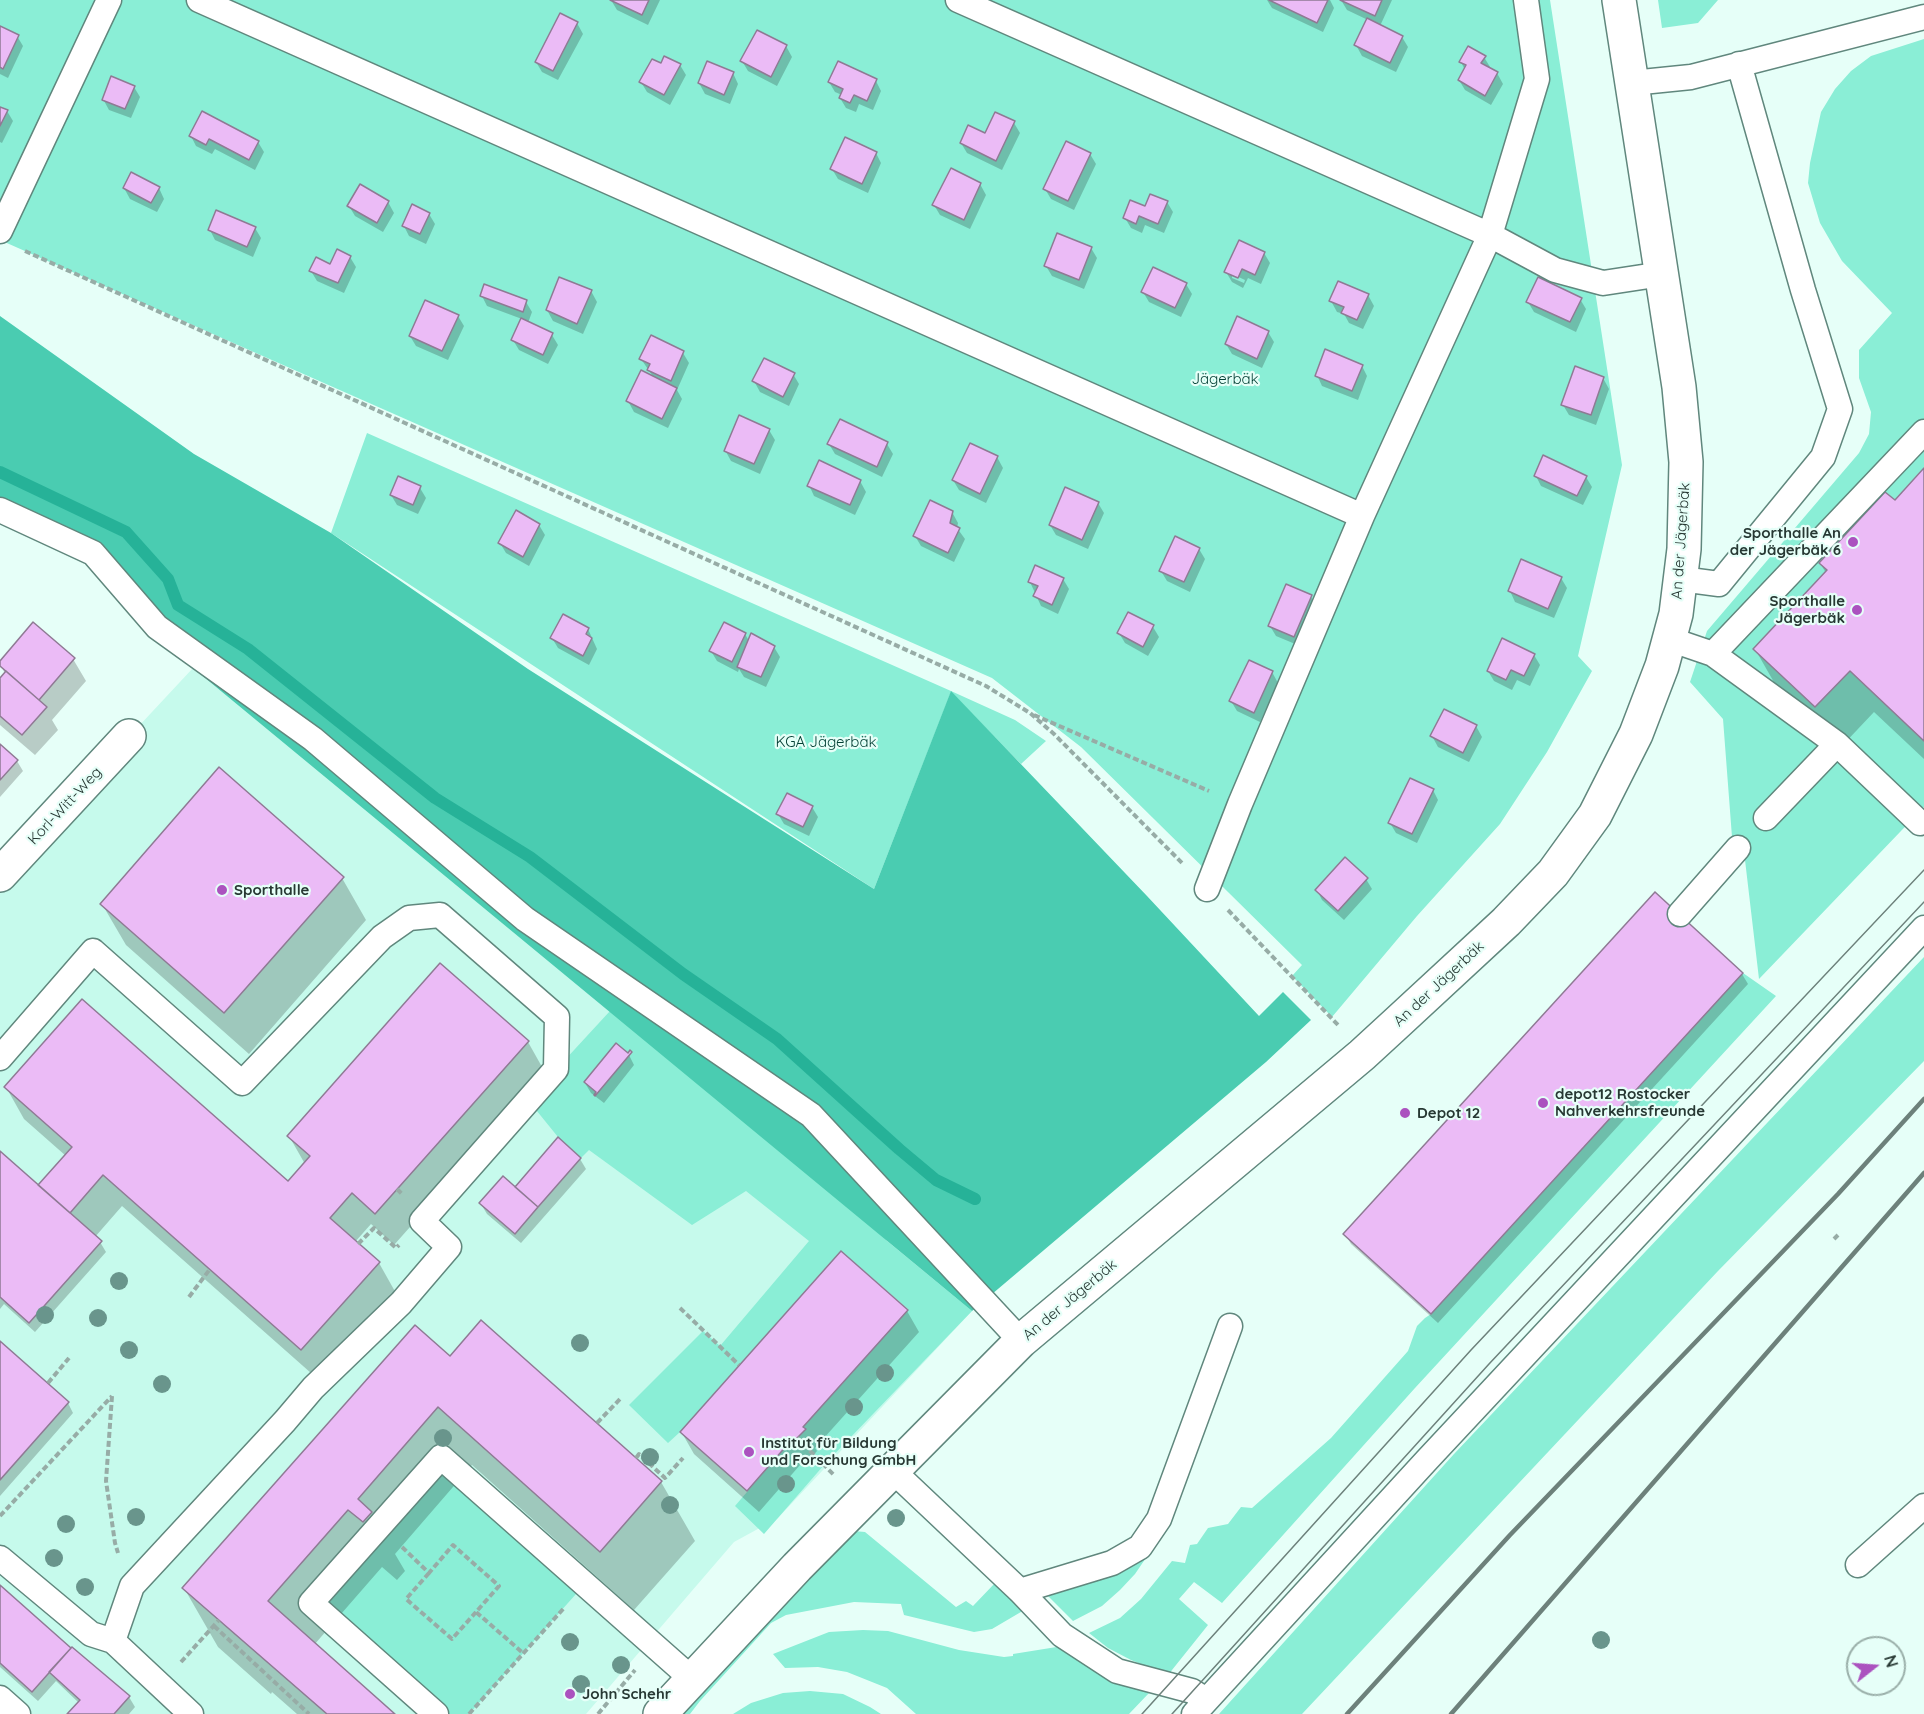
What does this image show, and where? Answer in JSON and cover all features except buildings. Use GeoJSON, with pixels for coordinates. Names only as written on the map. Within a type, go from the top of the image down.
{"type":"FeatureCollection","features":[{"type":"Feature","properties":{"kind":"street","name":"An der Jägerbäk"},"geometry":{"type":"LineString","coordinates":[[660,1714],[861,1501],[1021,1341],[1362,1055],[1506,922],[1553,873],[1595,815],[1636,734],[1662,666],[1676,614],[1684,549],[1686,462],[1679,387],[1619,0]]}},
{"type":"Feature","properties":{"kind":"street","name":"Korl-Witt-Weg"},"geometry":{"type":"LineString","coordinates":[[0,875],[129,736]]}},
{"type":"Feature","properties":{"kind":"lane"},"geometry":{"type":"LineString","coordinates":[[0,231],[109,0]]}},
{"type":"Feature","properties":{"kind":"lane"},"geometry":{"type":"LineString","coordinates":[[199,0],[1362,516]]}},
{"type":"Feature","properties":{"kind":"lane"},"geometry":{"type":"LineString","coordinates":[[958,0],[1490,235],[1555,270],[1603,283],[1662,274]]}},
{"type":"Feature","properties":{"kind":"lane"},"geometry":{"type":"LineString","coordinates":[[1207,889],[1240,804],[1362,516],[1490,235],[1537,79],[1526,0]]}},
{"type":"Feature","properties":{"kind":"lane"},"geometry":{"type":"LineString","coordinates":[[1632,83],[1691,77],[1924,17]]}},
{"type":"Feature","properties":{"kind":"lane"},"geometry":{"type":"LineString","coordinates":[[1681,579],[1719,584],[1823,456],[1840,409],[1799,278],[1739,64]]}},
{"type":"Feature","properties":{"kind":"lane"},"geometry":{"type":"LineString","coordinates":[[1713,654],[1924,432]]}},
{"type":"Feature","properties":{"kind":"lane"},"geometry":{"type":"LineString","coordinates":[[0,510],[93,553],[157,627],[313,739],[525,919],[811,1115],[1021,1341]]}},
{"type":"Feature","properties":{"kind":"lane"},"geometry":{"type":"LineString","coordinates":[[1669,639],[1713,654],[1837,744],[1920,823]]}},
{"type":"Feature","properties":{"kind":"lane"},"geometry":{"type":"LineString","coordinates":[[1766,818],[1837,744]]}},
{"type":"Feature","properties":{"kind":"lane"},"geometry":{"type":"LineString","coordinates":[[1680,914],[1738,848]]}},
{"type":"Feature","properties":{"kind":"lane"},"geometry":{"type":"LineString","coordinates":[[0,1058],[93,951],[242,1083],[382,937],[409,918],[440,915],[558,1017],[556,1070],[422,1221],[448,1247],[400,1303],[313,1388],[132,1586],[113,1641]]}},
{"type":"Feature","properties":{"kind":"lane"},"geometry":{"type":"LineString","coordinates":[[892,1470],[1020,1591],[1062,1635],[1117,1671],[1192,1691],[1200,1707],[1426,1461],[1924,928]]}},
{"type":"Feature","properties":{"kind":"lane"},"geometry":{"type":"LineString","coordinates":[[1020,1591],[1112,1563],[1140,1547],[1160,1519],[1230,1326]]}},
{"type":"Feature","properties":{"kind":"lane"},"geometry":{"type":"LineString","coordinates":[[436,1714],[312,1603],[441,1457],[692,1679]]}},
{"type":"Feature","properties":{"kind":"lane"},"geometry":{"type":"LineString","coordinates":[[1858,1565],[1924,1506]]}},
{"type":"Feature","properties":{"kind":"lane"},"geometry":{"type":"LineString","coordinates":[[0,1558],[91,1634],[113,1641],[191,1714]]}},
{"type":"Feature","properties":{"kind":"lane"},"geometry":{"type":"LineString","coordinates":[[0,1698],[18,1714]]}},
{"type":"Feature","properties":{"kind":"path"},"geometry":{"type":"LineString","coordinates":[[22,250],[986,686],[1030,714],[1054,734]]}},
{"type":"Feature","properties":{"kind":"path"},"geometry":{"type":"LineString","coordinates":[[1030,714],[1240,804]]}},
{"type":"Feature","properties":{"kind":"path"},"geometry":{"type":"LineString","coordinates":[[358,1244],[374,1228]]}},
{"type":"Feature","properties":{"kind":"path"},"geometry":{"type":"LineString","coordinates":[[189,1297],[210,1269]]}},
{"type":"Feature","properties":{"kind":"path"},"geometry":{"type":"LineString","coordinates":[[680,1308],[739,1365]]}},
{"type":"Feature","properties":{"kind":"path"},"geometry":{"type":"LineString","coordinates":[[48,1383],[69,1358]]}},
{"type":"Feature","properties":{"kind":"path"},"geometry":{"type":"LineString","coordinates":[[0,1516],[112,1396],[106,1481],[115,1543],[132,1586]]}},
{"type":"Feature","properties":{"kind":"path"},"geometry":{"type":"LineString","coordinates":[[597,1423],[621,1398]]}},
{"type":"Feature","properties":{"kind":"path"},"geometry":{"type":"LineString","coordinates":[[797,1438],[861,1501]]}},
{"type":"Feature","properties":{"kind":"path"},"geometry":{"type":"LineString","coordinates":[[636,1458],[639,1454],[665,1478],[683,1458]]}},
{"type":"Feature","properties":{"kind":"path"},"geometry":{"type":"LineString","coordinates":[[379,1527],[429,1573]]}},
{"type":"Feature","properties":{"kind":"path"},"geometry":{"type":"LineString","coordinates":[[453,1545],[499,1586],[452,1639],[406,1599],[429,1573],[453,1545]]}},
{"type":"Feature","properties":{"kind":"path"},"geometry":{"type":"LineString","coordinates":[[469,1714],[584,1585]]}},
{"type":"Feature","properties":{"kind":"path"},"geometry":{"type":"LineString","coordinates":[[476,1612],[523,1653]]}},
{"type":"Feature","properties":{"kind":"path"},"geometry":{"type":"LineString","coordinates":[[159,1684],[219,1620]]}},
{"type":"Feature","properties":{"kind":"path"},"geometry":{"type":"LineString","coordinates":[[214,1626],[309,1714]]}},
{"type":"Feature","properties":{"kind":"path"},"geometry":{"type":"LineString","coordinates":[[598,1714],[655,1647]]}},
{"type":"Feature","properties":{"kind":"shaded area"},"geometry":{"type":"Polygon","coordinates":[[[193,668],[972,1311],[778,1518],[734,1542],[586,1714],[0,1714],[0,875],[193,668]]]}},
{"type":"Feature","properties":{"kind":"green space","name":"Jägerbäk"},"geometry":{"type":"Polygon","coordinates":[[[0,0],[1550,0],[1622,465],[1578,656],[1592,671],[1547,752],[1500,824],[1417,916],[1332,1017],[1292,976],[1302,965],[1081,747],[992,678],[0,240],[0,0]]]}},
{"type":"Feature","properties":{"kind":"green space"},"geometry":{"type":"Polygon","coordinates":[[[1658,0],[1718,0],[1698,23],[1662,28],[1658,0]]]}},
{"type":"Feature","properties":{"kind":"green space","name":"Sporthalle An der Jägerbäk 6"},"geometry":{"type":"Polygon","coordinates":[[[1924,39],[1924,807],[1759,979],[1745,860],[1732,837],[1723,719],[1690,682],[1707,631],[1859,453],[1869,434],[1871,412],[1859,378],[1859,350],[1892,313],[1842,261],[1820,223],[1808,183],[1810,163],[1821,112],[1835,89],[1851,71],[1871,56],[1924,39]]]}},
{"type":"Feature","properties":{"kind":"green space"},"geometry":{"type":"Polygon","coordinates":[[[0,316],[194,454],[331,533],[528,669],[874,889],[951,691],[1259,1016],[1283,992],[1311,1020],[1266,1062],[972,1311],[193,668],[84,562],[0,514],[0,316]]]}},
{"type":"Feature","properties":{"kind":"green space","name":"KGA Jägerbäk"},"geometry":{"type":"Polygon","coordinates":[[[367,433],[1015,720],[1046,741],[1021,764],[951,692],[874,889],[331,533],[367,433]]]}},
{"type":"Feature","properties":{"kind":"green space"},"geometry":{"type":"Polygon","coordinates":[[[1924,957],[1924,1061],[1718,1271],[1302,1714],[1219,1714],[1454,1454],[1924,957]]]}},
{"type":"Feature","properties":{"kind":"green space"},"geometry":{"type":"Polygon","coordinates":[[[1743,973],[1776,996],[1415,1388],[1222,1603],[1194,1582],[1179,1599],[1208,1625],[1168,1675],[1108,1648],[1089,1633],[1120,1618],[1141,1599],[1172,1561],[1185,1563],[1190,1545],[1197,1544],[1208,1528],[1228,1524],[1241,1507],[1252,1508],[1331,1438],[1408,1351],[1417,1326],[1431,1314],[1743,973]]]}},
{"type":"Feature","properties":{"kind":"green space"},"geometry":{"type":"Polygon","coordinates":[[[683,974],[887,1241],[972,1311],[824,1465],[764,1534],[735,1506],[908,1309],[841,1251],[668,1443],[629,1405],[703,1331],[720,1346],[809,1241],[746,1191],[692,1225],[589,1150],[581,1158],[558,1137],[528,1100],[610,1011],[683,974]]]}},
{"type":"Feature","properties":{"kind":"green space"},"geometry":{"type":"Polygon","coordinates":[[[441,1457],[584,1585],[469,1714],[436,1714],[312,1603],[441,1457]]]}},
{"type":"Feature","properties":{"kind":"green space"},"geometry":{"type":"Polygon","coordinates":[[[854,1531],[865,1532],[956,1607],[966,1601],[973,1606],[995,1583],[1026,1609],[992,1629],[974,1632],[904,1615],[901,1604],[854,1602],[786,1615],[771,1623],[690,1714],[682,1714],[735,1653],[854,1531]]]}},
{"type":"Feature","properties":{"kind":"green space"},"geometry":{"type":"Polygon","coordinates":[[[1152,1549],[1135,1574],[1120,1590],[1102,1606],[1073,1621],[1044,1592],[1152,1549]]]}},
{"type":"Feature","properties":{"kind":"green space"},"geometry":{"type":"Polygon","coordinates":[[[888,1631],[959,1650],[1004,1657],[1069,1645],[1129,1687],[1149,1693],[1129,1714],[916,1714],[887,1688],[847,1672],[818,1667],[785,1668],[773,1654],[829,1632],[888,1631]]]}},
{"type":"Feature","properties":{"kind":"green space"},"geometry":{"type":"Polygon","coordinates":[[[810,1691],[843,1694],[881,1714],[733,1714],[751,1703],[783,1693],[810,1691]]]}},
{"type":"Feature","properties":{"kind":"waterway"},"geometry":{"type":"LineString","coordinates":[[0,472],[126,532],[168,579],[178,605],[248,649],[435,798],[530,857],[683,974],[777,1039],[936,1180],[975,1199]]}},
{"type":"Feature","properties":{"kind":"tram line"},"geometry":{"type":"LineString","coordinates":[[1142,1714],[1471,1350],[1924,870]]}},
{"type":"Feature","properties":{"kind":"tram line"},"geometry":{"type":"LineString","coordinates":[[1172,1714],[1489,1364],[1924,902]]}},
{"type":"Feature","properties":{"kind":"railway"},"geometry":{"type":"LineString","coordinates":[[1347,1714],[1510,1535],[1838,1194],[1924,1099]]}},
{"type":"Feature","properties":{"kind":"railway"},"geometry":{"type":"LineString","coordinates":[[1451,1714],[1924,1173]]}},
{"type":"Feature","properties":{"kind":"place","name":"Sporthalle An der Jägerbäk 6"},"geometry":{"type":"Point","coordinates":[1853,542]}},
{"type":"Feature","properties":{"kind":"place","name":"Sporthalle Jägerbäk"},"geometry":{"type":"Point","coordinates":[1857,610]}},
{"type":"Feature","properties":{"kind":"place","name":"Sporthalle"},"geometry":{"type":"Point","coordinates":[222,890]}},
{"type":"Feature","properties":{"kind":"place","name":"depot12 Rostocker Nahverkehrsfreunde"},"geometry":{"type":"Point","coordinates":[1543,1103]}},
{"type":"Feature","properties":{"kind":"place","name":"Depot 12"},"geometry":{"type":"Point","coordinates":[1405,1113]}},
{"type":"Feature","properties":{"kind":"place","name":"Institut für Bildung und Forschung GmbH"},"geometry":{"type":"Point","coordinates":[749,1452]}},
{"type":"Feature","properties":{"kind":"place","name":"John Schehr"},"geometry":{"type":"Point","coordinates":[570,1694]}}]}
